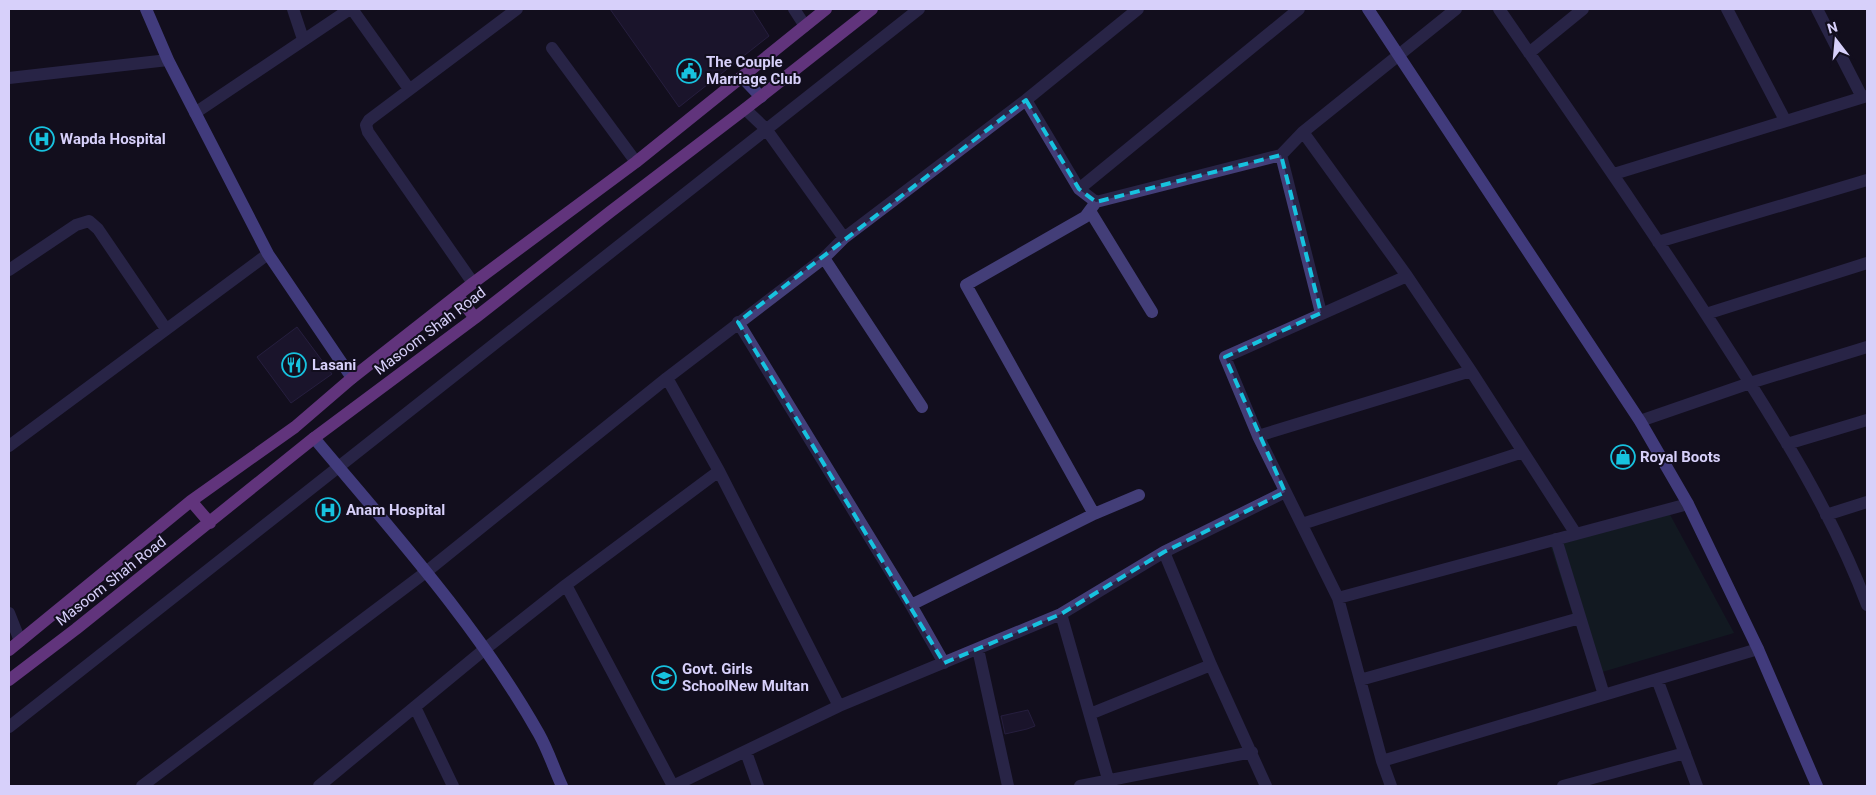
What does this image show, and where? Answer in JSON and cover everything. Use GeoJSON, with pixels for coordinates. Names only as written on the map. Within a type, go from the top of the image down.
{"type":"FeatureCollection","features":[{"type":"Feature","properties":{"kind":"main road"},"geometry":{"type":"LineString","coordinates":[[146,9],[168,60],[268,254],[352,378]]}},
{"type":"Feature","properties":{"kind":"main road","name":"Masoom Shah Road"},"geometry":{"type":"LineString","coordinates":[[9,650],[191,501],[295,427],[352,378],[473,283],[636,162],[826,9]]}},
{"type":"Feature","properties":{"kind":"main road","name":"Masoom Shah Road"},"geometry":{"type":"LineString","coordinates":[[9,680],[210,523],[314,438],[475,318],[872,9]]}},
{"type":"Feature","properties":{"kind":"main road"},"geometry":{"type":"LineString","coordinates":[[1368,9],[1640,421],[1688,504],[1758,649],[1817,786]]}},
{"type":"Feature","properties":{"kind":"main road"},"geometry":{"type":"LineString","coordinates":[[742,76],[761,97]]}},
{"type":"Feature","properties":{"kind":"main road"},"geometry":{"type":"LineString","coordinates":[[458,296],[475,318]]}},
{"type":"Feature","properties":{"kind":"main road"},"geometry":{"type":"LineString","coordinates":[[314,438],[426,572],[485,650],[540,735],[562,786]]}},
{"type":"Feature","properties":{"kind":"main road"},"geometry":{"type":"LineString","coordinates":[[191,501],[210,523]]}},
{"type":"Feature","properties":{"kind":"street"},"geometry":{"type":"LineString","coordinates":[[293,9],[303,39]]}},
{"type":"Feature","properties":{"kind":"street"},"geometry":{"type":"LineString","coordinates":[[195,113],[303,39],[351,9],[410,89]]}},
{"type":"Feature","properties":{"kind":"street"},"geometry":{"type":"LineString","coordinates":[[473,283],[368,132],[366,125],[369,120],[517,9]]}},
{"type":"Feature","properties":{"kind":"street"},"geometry":{"type":"LineString","coordinates":[[794,9],[804,26]]}},
{"type":"Feature","properties":{"kind":"street"},"geometry":{"type":"LineString","coordinates":[[9,727],[918,9]]}},
{"type":"Feature","properties":{"kind":"street"},"geometry":{"type":"LineString","coordinates":[[142,786],[426,572],[667,378],[824,258],[844,238],[1026,100],[1138,9]]}},
{"type":"Feature","properties":{"kind":"street"},"geometry":{"type":"LineString","coordinates":[[1079,189],[1299,9]]}},
{"type":"Feature","properties":{"kind":"street"},"geometry":{"type":"LineString","coordinates":[[1094,514],[966,285],[1085,217],[1093,206],[1281,155],[1303,132],[1456,9]]}},
{"type":"Feature","properties":{"kind":"street"},"geometry":{"type":"LineString","coordinates":[[1499,9],[1614,174],[1750,383],[1787,444],[1863,580],[1867,605]]}},
{"type":"Feature","properties":{"kind":"street"},"geometry":{"type":"LineString","coordinates":[[1529,53],[1583,9]]}},
{"type":"Feature","properties":{"kind":"street"},"geometry":{"type":"LineString","coordinates":[[1727,9],[1785,120]]}},
{"type":"Feature","properties":{"kind":"street"},"geometry":{"type":"LineString","coordinates":[[1614,174],[1865,97],[1817,9]]}},
{"type":"Feature","properties":{"kind":"street"},"geometry":{"type":"LineString","coordinates":[[552,48],[636,162]]}},
{"type":"Feature","properties":{"kind":"street"},"geometry":{"type":"LineString","coordinates":[[9,78],[168,60]]}},
{"type":"Feature","properties":{"kind":"street"},"geometry":{"type":"LineString","coordinates":[[1026,100],[1079,189],[1093,206],[1152,312]]}},
{"type":"Feature","properties":{"kind":"street"},"geometry":{"type":"LineString","coordinates":[[745,109],[766,129],[844,238]]}},
{"type":"Feature","properties":{"kind":"street"},"geometry":{"type":"LineString","coordinates":[[1303,132],[1407,276],[1576,534]]}},
{"type":"Feature","properties":{"kind":"street"},"geometry":{"type":"LineString","coordinates":[[1281,155],[1321,313]]}},
{"type":"Feature","properties":{"kind":"street"},"geometry":{"type":"LineString","coordinates":[[1658,242],[1867,180]]}},
{"type":"Feature","properties":{"kind":"street"},"geometry":{"type":"LineString","coordinates":[[9,270],[76,225],[89,221],[98,229],[166,329]]}},
{"type":"Feature","properties":{"kind":"street"},"geometry":{"type":"LineString","coordinates":[[9,446],[268,254]]}},
{"type":"Feature","properties":{"kind":"street"},"geometry":{"type":"LineString","coordinates":[[824,258],[922,407]]}},
{"type":"Feature","properties":{"kind":"street"},"geometry":{"type":"LineString","coordinates":[[1706,314],[1867,263]]}},
{"type":"Feature","properties":{"kind":"street"},"geometry":{"type":"LineString","coordinates":[[1391,786],[1382,761],[1338,598],[1258,436],[1225,357],[1407,276]]}},
{"type":"Feature","properties":{"kind":"street"},"geometry":{"type":"LineString","coordinates":[[738,322],[911,605],[944,663]]}},
{"type":"Feature","properties":{"kind":"street"},"geometry":{"type":"LineString","coordinates":[[1640,421],[1750,383],[1867,347]]}},
{"type":"Feature","properties":{"kind":"street"},"geometry":{"type":"LineString","coordinates":[[1258,436],[1471,371]]}},
{"type":"Feature","properties":{"kind":"street"},"geometry":{"type":"LineString","coordinates":[[667,378],[719,471],[839,706]]}},
{"type":"Feature","properties":{"kind":"street"},"geometry":{"type":"LineString","coordinates":[[1787,444],[1867,420]]}},
{"type":"Feature","properties":{"kind":"street"},"geometry":{"type":"LineString","coordinates":[[1302,524],[1523,452]]}},
{"type":"Feature","properties":{"kind":"street"},"geometry":{"type":"LineString","coordinates":[[319,786],[566,586],[719,471]]}},
{"type":"Feature","properties":{"kind":"street"},"geometry":{"type":"LineString","coordinates":[[566,586],[673,786],[839,706],[1061,614],[1164,552],[1285,492]]}},
{"type":"Feature","properties":{"kind":"street"},"geometry":{"type":"LineString","coordinates":[[911,605],[1094,514],[1139,495]]}},
{"type":"Feature","properties":{"kind":"street"},"geometry":{"type":"LineString","coordinates":[[1826,515],[1867,502]]}},
{"type":"Feature","properties":{"kind":"street"},"geometry":{"type":"LineString","coordinates":[[1338,598],[1688,504]]}},
{"type":"Feature","properties":{"kind":"street"},"geometry":{"type":"LineString","coordinates":[[1556,539],[1604,695]]}},
{"type":"Feature","properties":{"kind":"street"},"geometry":{"type":"LineString","coordinates":[[1164,552],[1211,665],[1266,786]]}},
{"type":"Feature","properties":{"kind":"street"},"geometry":{"type":"LineString","coordinates":[[9,613],[20,641]]}},
{"type":"Feature","properties":{"kind":"street"},"geometry":{"type":"LineString","coordinates":[[1061,614],[1109,783]]}},
{"type":"Feature","properties":{"kind":"street"},"geometry":{"type":"LineString","coordinates":[[1360,680],[1580,618]]}},
{"type":"Feature","properties":{"kind":"street"},"geometry":{"type":"LineString","coordinates":[[978,649],[1008,786]]}},
{"type":"Feature","properties":{"kind":"street"},"geometry":{"type":"LineString","coordinates":[[1382,761],[1758,649]]}},
{"type":"Feature","properties":{"kind":"street"},"geometry":{"type":"LineString","coordinates":[[1090,714],[1211,665]]}},
{"type":"Feature","properties":{"kind":"street"},"geometry":{"type":"LineString","coordinates":[[1657,679],[1697,786]]}},
{"type":"Feature","properties":{"kind":"street"},"geometry":{"type":"LineString","coordinates":[[415,707],[449,785]]}},
{"type":"Feature","properties":{"kind":"street"},"geometry":{"type":"LineString","coordinates":[[746,752],[758,786]]}},
{"type":"Feature","properties":{"kind":"street"},"geometry":{"type":"LineString","coordinates":[[1080,786],[1109,783],[1252,752]]}},
{"type":"Feature","properties":{"kind":"street"},"geometry":{"type":"LineString","coordinates":[[1563,786],[1685,753]]}},
{"type":"Feature","properties":{"kind":"highlighted area"},"geometry":{"type":"Polygon","coordinates":[[[1026,100],[1079,189],[1096,202],[1281,155],[1321,313],[1225,357],[1285,492],[1164,552],[1061,614],[944,663],[738,322],[1026,100]]]}},
{"type":"Feature","properties":{"kind":"green space"},"geometry":{"type":"Polygon","coordinates":[[[1668,511],[1734,633],[1592,675],[1549,541],[1668,511]]]}},
{"type":"Feature","properties":{"kind":"building","name":"The Couple Marriage Club"},"geometry":{"type":"Polygon","coordinates":[[[610,9],[752,9],[769,36],[679,107],[610,9]]]}},
{"type":"Feature","properties":{"kind":"building","name":"Lasani"},"geometry":{"type":"Polygon","coordinates":[[[297,327],[332,374],[291,403],[257,357],[297,327]]]}},
{"type":"Feature","properties":{"kind":"building"},"geometry":{"type":"Polygon","coordinates":[[[1028,710],[1035,726],[1005,734],[1001,716],[1028,710]]]}},
{"type":"Feature","properties":{"kind":"place","name":"The Couple Marriage Club"},"geometry":{"type":"Point","coordinates":[689,71]}},
{"type":"Feature","properties":{"kind":"place","name":"Wapda Hospital"},"geometry":{"type":"Point","coordinates":[42,139]}},
{"type":"Feature","properties":{"kind":"place","name":"Lasani"},"geometry":{"type":"Point","coordinates":[294,365]}},
{"type":"Feature","properties":{"kind":"place","name":"Royal Boots"},"geometry":{"type":"Point","coordinates":[1623,457]}},
{"type":"Feature","properties":{"kind":"place","name":"Anam Hospital"},"geometry":{"type":"Point","coordinates":[328,510]}},
{"type":"Feature","properties":{"kind":"place","name":"Govt. Girls SchoolNew Multan"},"geometry":{"type":"Point","coordinates":[664,678]}}]}
